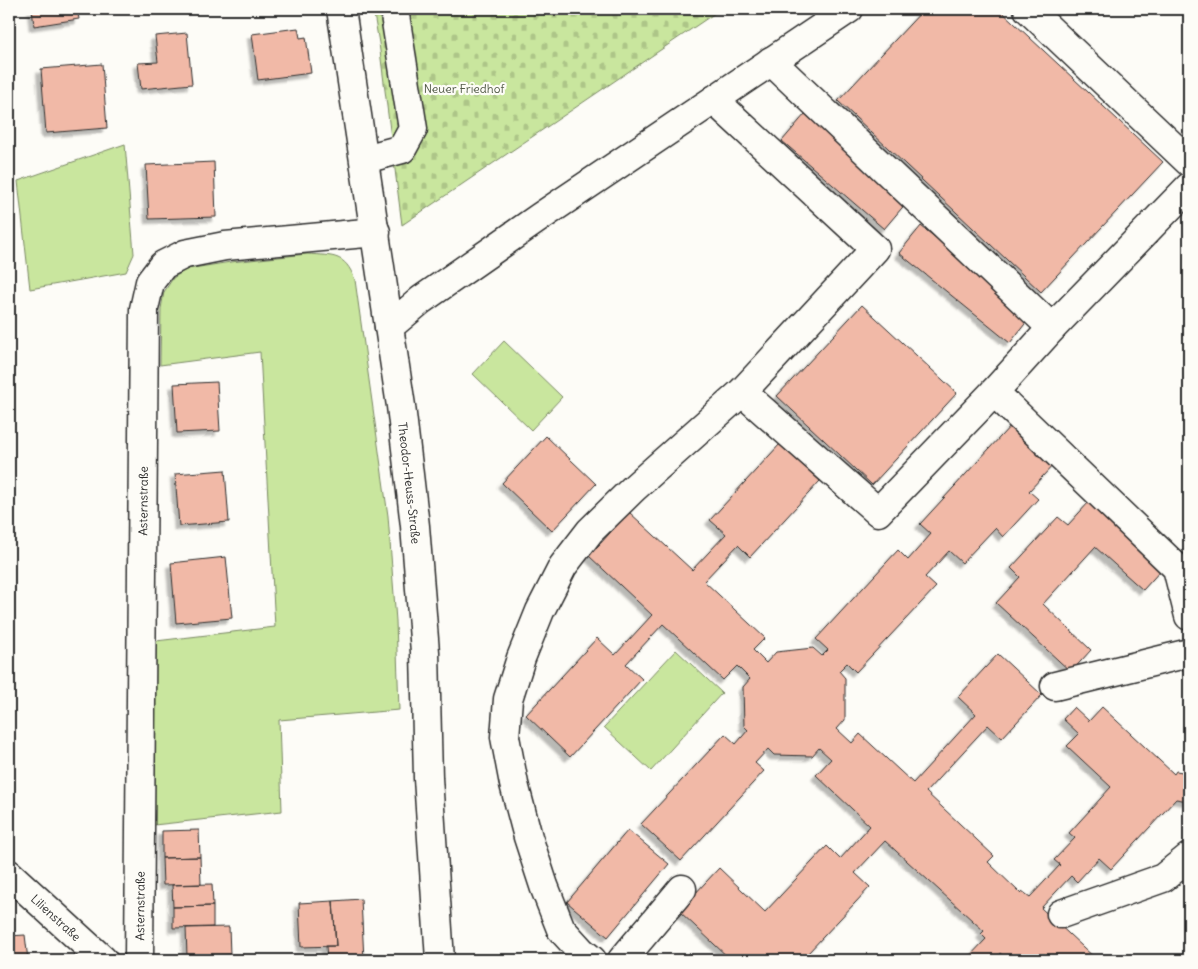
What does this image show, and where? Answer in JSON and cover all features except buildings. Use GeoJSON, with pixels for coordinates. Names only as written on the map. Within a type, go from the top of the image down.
{"type":"FeatureCollection","features":[{"type":"Feature","properties":{"kind":"street","name":"Theodor-Heuss-Straße"},"geometry":{"type":"LineString","coordinates":[[341,9],[401,406],[417,546],[425,652],[428,778],[440,960]]}},
{"type":"Feature","properties":{"kind":"street"},"geometry":{"type":"LineString","coordinates":[[365,159],[402,149],[413,129],[394,9]]}},
{"type":"Feature","properties":{"kind":"street"},"geometry":{"type":"LineString","coordinates":[[389,327],[421,300],[455,276],[849,9]]}},
{"type":"Feature","properties":{"kind":"street"},"geometry":{"type":"LineString","coordinates":[[1028,9],[1189,162]]}},
{"type":"Feature","properties":{"kind":"street"},"geometry":{"type":"LineString","coordinates":[[771,61],[1052,328]]}},
{"type":"Feature","properties":{"kind":"street"},"geometry":{"type":"LineString","coordinates":[[592,960],[561,929],[528,838],[514,784],[506,737],[508,700],[520,658],[563,566],[590,531],[742,392],[875,248],[714,100]]}},
{"type":"Feature","properties":{"kind":"street"},"geometry":{"type":"LineString","coordinates":[[742,392],[878,512],[1189,187]]}},
{"type":"Feature","properties":{"kind":"street","name":"Asternstraße"},"geometry":{"type":"LineString","coordinates":[[139,960],[144,309],[150,282],[163,265],[185,254],[225,246],[376,232]]}},
{"type":"Feature","properties":{"kind":"street"},"geometry":{"type":"LineString","coordinates":[[994,392],[1178,568],[1189,616]]}},
{"type":"Feature","properties":{"kind":"street"},"geometry":{"type":"LineString","coordinates":[[1055,686],[1189,653]]}},
{"type":"Feature","properties":{"kind":"street"},"geometry":{"type":"LineString","coordinates":[[1060,914],[1163,878],[1189,857]]}},
{"type":"Feature","properties":{"kind":"street","name":"Lilienstraße"},"geometry":{"type":"LineString","coordinates":[[9,874],[103,960]]}},
{"type":"Feature","properties":{"kind":"street"},"geometry":{"type":"LineString","coordinates":[[622,960],[682,889]]}},
{"type":"Feature","properties":{"kind":"green space","name":"Neuer Friedhof"},"geometry":{"type":"Polygon","coordinates":[[[373,9],[721,9],[402,225],[373,9]]]}},
{"type":"Feature","properties":{"kind":"green space"},"geometry":{"type":"Polygon","coordinates":[[[125,144],[134,254],[126,272],[30,289],[18,181],[125,144]]]}},
{"type":"Feature","properties":{"kind":"green space"},"geometry":{"type":"Polygon","coordinates":[[[307,254],[331,256],[342,260],[351,271],[355,280],[388,516],[396,621],[399,710],[279,720],[282,811],[154,825],[156,641],[275,627],[260,352],[160,365],[161,309],[164,292],[173,278],[187,269],[307,254]]]}},
{"type":"Feature","properties":{"kind":"green space"},"geometry":{"type":"Polygon","coordinates":[[[504,341],[562,397],[531,430],[473,374],[504,341]]]}},
{"type":"Feature","properties":{"kind":"green space"},"geometry":{"type":"Polygon","coordinates":[[[676,650],[722,693],[651,771],[604,727],[676,650]]]}}]}
